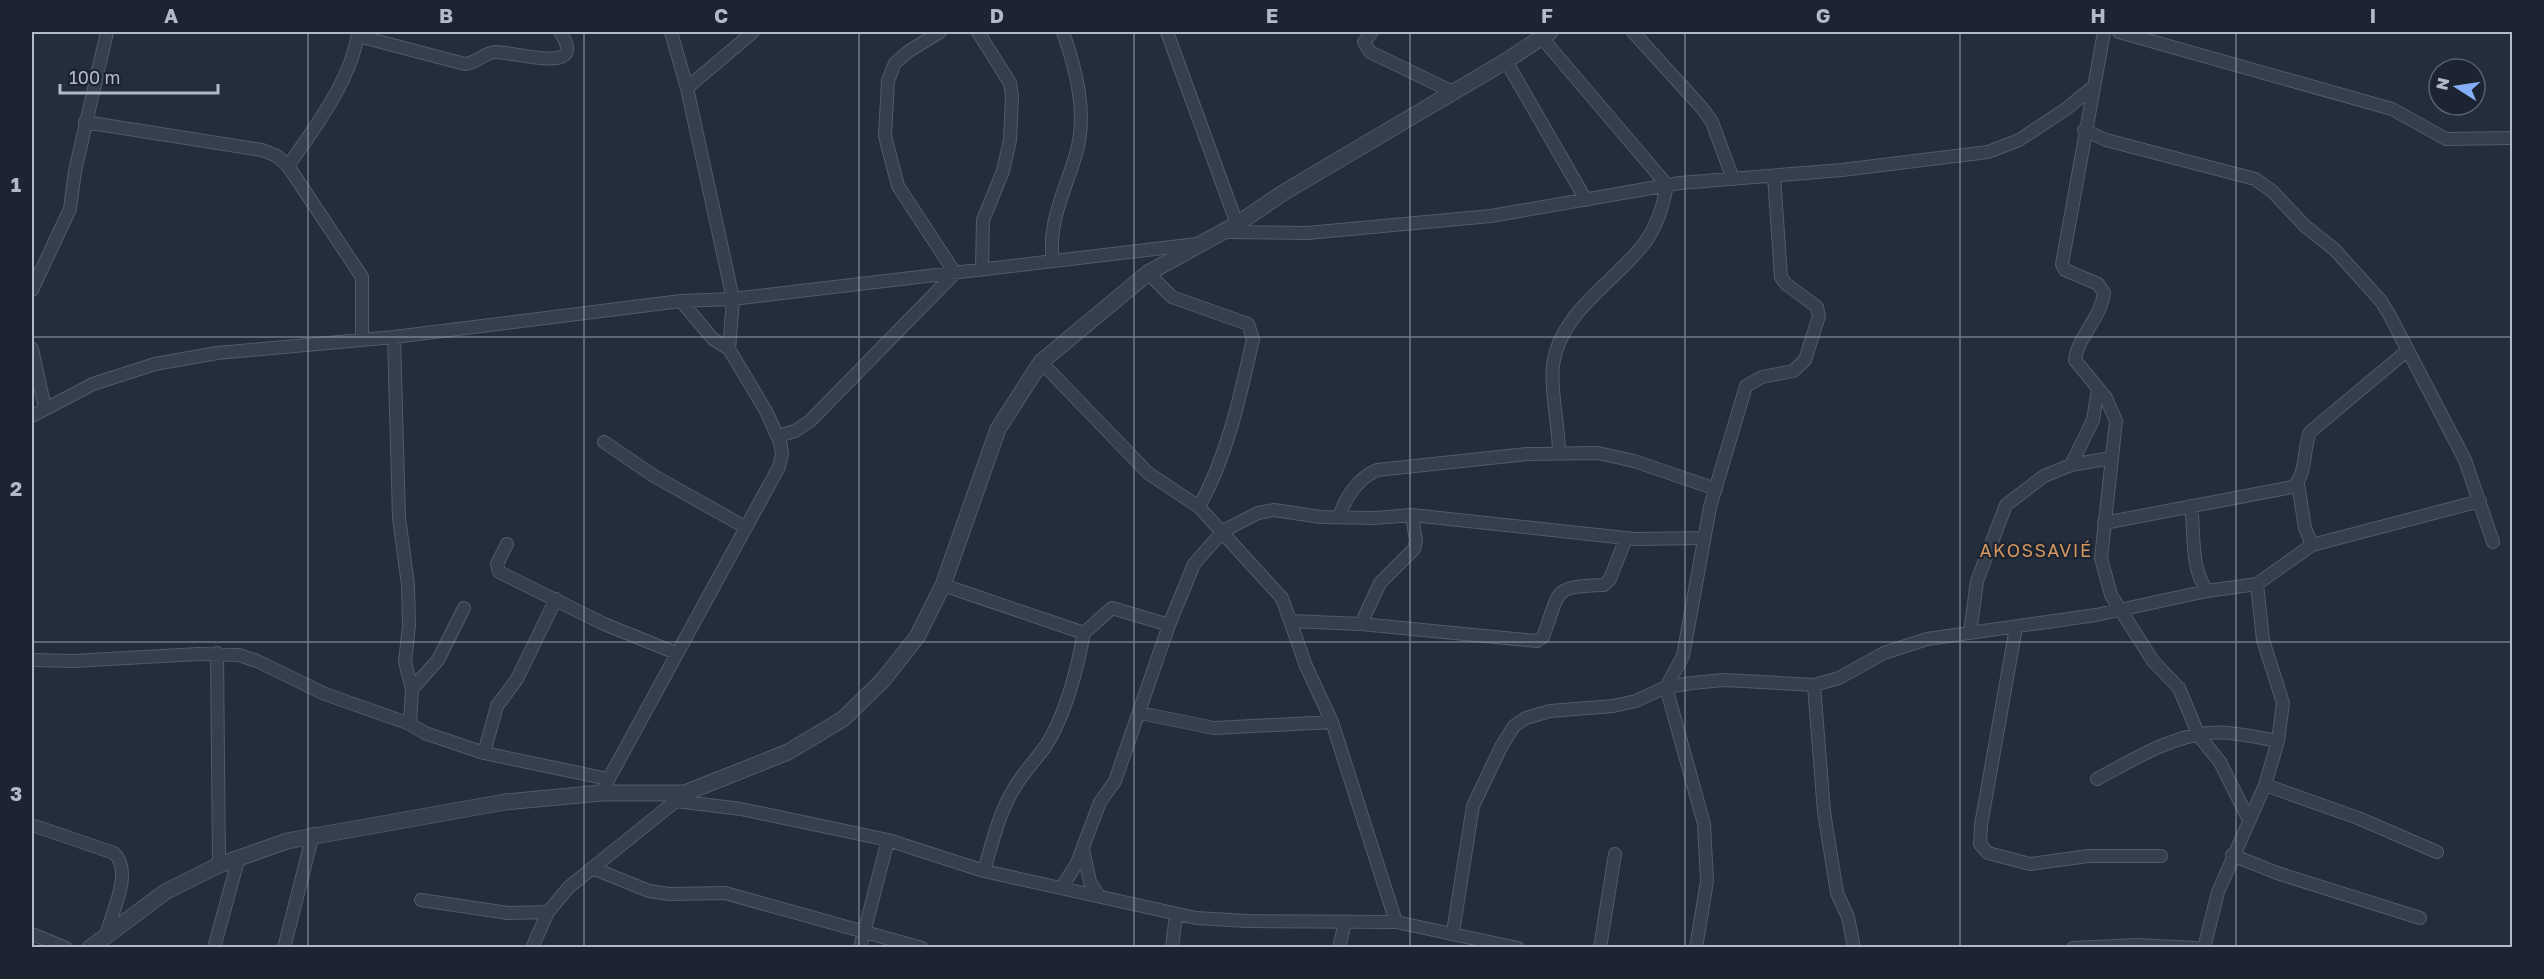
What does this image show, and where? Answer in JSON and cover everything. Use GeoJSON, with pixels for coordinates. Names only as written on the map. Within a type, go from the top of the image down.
{"type":"FeatureCollection","features":[{"type":"Feature","properties":{"kind":"street"},"geometry":{"type":"LineString","coordinates":[[32,290],[70,209],[85,122],[106,32]]}},
{"type":"Feature","properties":{"kind":"street"},"geometry":{"type":"LineString","coordinates":[[288,166],[319,122],[355,53],[358,34],[465,64],[473,63],[496,52],[553,60],[564,56],[567,50],[568,43],[560,32]]}},
{"type":"Feature","properties":{"kind":"street"},"geometry":{"type":"LineString","coordinates":[[671,32],[687,88],[733,299],[729,349]]}},
{"type":"Feature","properties":{"kind":"street"},"geometry":{"type":"LineString","coordinates":[[687,88],[753,32]]}},
{"type":"Feature","properties":{"kind":"street"},"geometry":{"type":"LineString","coordinates":[[940,32],[909,51],[895,63],[888,81],[885,136],[902,194],[955,273]]}},
{"type":"Feature","properties":{"kind":"street"},"geometry":{"type":"LineString","coordinates":[[978,32],[1010,83],[1012,96],[1010,140],[1003,171],[984,220],[982,269]]}},
{"type":"Feature","properties":{"kind":"street"},"geometry":{"type":"LineString","coordinates":[[1053,261],[1051,249],[1059,200],[1076,154],[1081,132],[1075,66],[1063,32]]}},
{"type":"Feature","properties":{"kind":"street"},"geometry":{"type":"LineString","coordinates":[[1167,32],[1237,224]]}},
{"type":"Feature","properties":{"kind":"street"},"geometry":{"type":"LineString","coordinates":[[1372,32],[1364,42],[1370,52],[1453,92]]}},
{"type":"Feature","properties":{"kind":"street"},"geometry":{"type":"LineString","coordinates":[[1633,32],[1712,122],[1733,179]]}},
{"type":"Feature","properties":{"kind":"street"},"geometry":{"type":"LineString","coordinates":[[2104,32],[2084,130],[2062,264],[2065,270],[2098,284],[2104,293],[2103,304],[2076,349],[2075,360],[2106,398],[2116,421],[2104,523],[2102,558],[2104,575],[2111,595],[2153,661],[2179,688],[2199,736],[2220,762],[2248,819]]}},
{"type":"Feature","properties":{"kind":"street"},"geometry":{"type":"LineString","coordinates":[[2119,32],[2392,109],[2446,139],[2512,138]]}},
{"type":"Feature","properties":{"kind":"street"},"geometry":{"type":"LineString","coordinates":[[532,948],[548,912],[569,887],[680,797],[788,752],[843,719],[883,680],[917,637],[943,585],[998,429],[1041,362],[1148,273],[1198,243],[1237,224],[1286,191],[1546,35],[1667,186]]}},
{"type":"Feature","properties":{"kind":"street"},"geometry":{"type":"LineString","coordinates":[[1506,61],[1586,200]]}},
{"type":"Feature","properties":{"kind":"street"},"geometry":{"type":"LineString","coordinates":[[1221,231],[1307,233],[1491,216],[1667,186],[1988,152],[2019,140],[2066,110],[2093,87]]}},
{"type":"Feature","properties":{"kind":"street"},"geometry":{"type":"LineString","coordinates":[[85,122],[262,150],[277,156],[288,166],[362,277],[362,340]]}},
{"type":"Feature","properties":{"kind":"street"},"geometry":{"type":"LineString","coordinates":[[2084,130],[2106,140],[2201,164],[2262,183],[2356,271],[2381,301],[2448,423],[2480,501],[2493,542]]}},
{"type":"Feature","properties":{"kind":"street"},"geometry":{"type":"LineString","coordinates":[[1696,948],[1707,880],[1704,824],[1666,687],[1683,656],[1704,538],[1746,386],[1762,376],[1793,371],[1805,360],[1819,316],[1817,307],[1786,284],[1782,277],[1774,176]]}},
{"type":"Feature","properties":{"kind":"street"},"geometry":{"type":"LineString","coordinates":[[1560,452],[1553,364],[1561,341],[1574,318],[1646,240],[1661,213],[1667,186]]}},
{"type":"Feature","properties":{"kind":"street"},"geometry":{"type":"LineString","coordinates":[[32,416],[93,384],[155,364],[217,352],[394,337],[681,301],[733,299],[1198,243]]}},
{"type":"Feature","properties":{"kind":"street"},"geometry":{"type":"LineString","coordinates":[[778,436],[795,431],[810,421],[955,273]]}},
{"type":"Feature","properties":{"kind":"street"},"geometry":{"type":"LineString","coordinates":[[1148,273],[1172,297],[1248,324],[1252,330],[1253,339],[1227,445],[1217,474],[1199,507]]}},
{"type":"Feature","properties":{"kind":"street"},"geometry":{"type":"LineString","coordinates":[[604,786],[779,466],[782,454],[778,436],[766,411],[729,349],[713,339],[681,301]]}},
{"type":"Feature","properties":{"kind":"street"},"geometry":{"type":"LineString","coordinates":[[394,337],[399,518],[408,585],[409,626],[405,662],[412,689],[410,724]]}},
{"type":"Feature","properties":{"kind":"street"},"geometry":{"type":"LineString","coordinates":[[32,349],[45,408]]}},
{"type":"Feature","properties":{"kind":"street"},"geometry":{"type":"LineString","coordinates":[[2312,545],[2305,528],[2298,484],[2310,432],[2408,350]]}},
{"type":"Feature","properties":{"kind":"street"},"geometry":{"type":"LineString","coordinates":[[1041,362],[1148,473],[1199,507],[1282,598],[1306,666],[1332,722],[1396,922]]}},
{"type":"Feature","properties":{"kind":"street"},"geometry":{"type":"LineString","coordinates":[[2072,465],[2093,420],[2098,389]]}},
{"type":"Feature","properties":{"kind":"street"},"geometry":{"type":"LineString","coordinates":[[603,442],[654,476],[745,526]]}},
{"type":"Feature","properties":{"kind":"street"},"geometry":{"type":"LineString","coordinates":[[1339,517],[1352,490],[1363,478],[1377,470],[1560,452],[1598,453],[1634,461],[1716,489]]}},
{"type":"Feature","properties":{"kind":"street"},"geometry":{"type":"LineString","coordinates":[[1970,633],[1977,581],[2005,508],[2044,476],[2072,465],[2111,458]]}},
{"type":"Feature","properties":{"kind":"street"},"geometry":{"type":"LineString","coordinates":[[2104,523],[2298,484]]}},
{"type":"Feature","properties":{"kind":"street"},"geometry":{"type":"LineString","coordinates":[[1453,932],[1473,806],[1514,726],[1526,718],[1550,711],[1612,706],[1636,701],[1666,687],[1724,680],[1814,685],[1839,678],[1895,650],[1927,639],[2120,610],[2207,591],[2257,584],[2312,545],[2480,501]]}},
{"type":"Feature","properties":{"kind":"street"},"geometry":{"type":"LineString","coordinates":[[2191,506],[2196,565],[2201,582],[2207,591]]}},
{"type":"Feature","properties":{"kind":"street"},"geometry":{"type":"LineString","coordinates":[[1062,887],[1071,875],[1100,802],[1115,781],[1169,625],[1194,564],[1223,531],[1258,513],[1274,510],[1339,517],[1375,518],[1412,515],[1626,538],[1704,538]]}},
{"type":"Feature","properties":{"kind":"street"},"geometry":{"type":"LineString","coordinates":[[1361,624],[1380,583],[1414,549],[1416,541],[1412,515]]}},
{"type":"Feature","properties":{"kind":"street"},"geometry":{"type":"LineString","coordinates":[[1291,621],[1361,624],[1537,641],[1543,637],[1559,594],[1566,588],[1604,585],[1610,579],[1626,538]]}},
{"type":"Feature","properties":{"kind":"street"},"geometry":{"type":"LineString","coordinates":[[507,544],[497,564],[499,572],[604,624],[676,653]]}},
{"type":"Feature","properties":{"kind":"street"},"geometry":{"type":"LineString","coordinates":[[2204,948],[2218,892],[2232,855],[2265,785],[2278,741],[2283,703],[2263,640],[2257,584]]}},
{"type":"Feature","properties":{"kind":"street"},"geometry":{"type":"LineString","coordinates":[[943,585],[1084,633]]}},
{"type":"Feature","properties":{"kind":"street"},"geometry":{"type":"LineString","coordinates":[[484,753],[497,706],[517,679],[556,599]]}},
{"type":"Feature","properties":{"kind":"street"},"geometry":{"type":"LineString","coordinates":[[412,689],[438,660],[464,608]]}},
{"type":"Feature","properties":{"kind":"street"},"geometry":{"type":"LineString","coordinates":[[984,871],[996,828],[1011,793],[1045,747],[1055,726],[1071,687],[1084,633],[1112,608],[1169,625]]}},
{"type":"Feature","properties":{"kind":"street"},"geometry":{"type":"LineString","coordinates":[[2016,627],[1981,825],[1980,844],[1988,853],[2002,859],[2030,864],[2088,856],[2161,856]]}},
{"type":"Feature","properties":{"kind":"street"},"geometry":{"type":"LineString","coordinates":[[217,653],[219,865]]}},
{"type":"Feature","properties":{"kind":"street"},"geometry":{"type":"LineString","coordinates":[[32,660],[130,660],[217,653],[239,655],[257,661],[325,694],[410,724],[425,733],[484,753],[604,786],[741,808],[888,840],[984,871],[1176,914],[1247,921],[1396,922],[1453,932],[1518,948]]}},
{"type":"Feature","properties":{"kind":"street"},"geometry":{"type":"LineString","coordinates":[[1814,685],[1824,812],[1837,893],[1848,917],[1854,948]]}},
{"type":"Feature","properties":{"kind":"street"},"geometry":{"type":"LineString","coordinates":[[1140,714],[1214,728],[1332,722]]}},
{"type":"Feature","properties":{"kind":"street"},"geometry":{"type":"LineString","coordinates":[[2097,779],[2147,753],[2199,736],[2227,733],[2278,741]]}},
{"type":"Feature","properties":{"kind":"street"},"geometry":{"type":"LineString","coordinates":[[2265,785],[2358,818],[2437,852]]}},
{"type":"Feature","properties":{"kind":"street"},"geometry":{"type":"LineString","coordinates":[[90,948],[107,932],[165,892],[239,857],[313,834],[604,786]]}},
{"type":"Feature","properties":{"kind":"street"},"geometry":{"type":"LineString","coordinates":[[32,825],[114,853],[121,860],[123,872],[107,932]]}},
{"type":"Feature","properties":{"kind":"street"},"geometry":{"type":"LineString","coordinates":[[284,948],[313,834]]}},
{"type":"Feature","properties":{"kind":"street"},"geometry":{"type":"LineString","coordinates":[[860,948],[888,840]]}},
{"type":"Feature","properties":{"kind":"street"},"geometry":{"type":"LineString","coordinates":[[1083,848],[1090,882],[1099,896]]}},
{"type":"Feature","properties":{"kind":"street"},"geometry":{"type":"LineString","coordinates":[[1600,948],[1615,854]]}},
{"type":"Feature","properties":{"kind":"street"},"geometry":{"type":"LineString","coordinates":[[2232,855],[2277,873],[2420,918]]}},
{"type":"Feature","properties":{"kind":"street"},"geometry":{"type":"LineString","coordinates":[[214,948],[239,857]]}},
{"type":"Feature","properties":{"kind":"street"},"geometry":{"type":"LineString","coordinates":[[592,868],[649,891],[669,894],[725,893],[922,948]]}},
{"type":"Feature","properties":{"kind":"street"},"geometry":{"type":"LineString","coordinates":[[421,900],[508,913],[548,912]]}},
{"type":"Feature","properties":{"kind":"street"},"geometry":{"type":"LineString","coordinates":[[1172,948],[1176,914]]}},
{"type":"Feature","properties":{"kind":"street"},"geometry":{"type":"LineString","coordinates":[[1339,948],[1345,922]]}},
{"type":"Feature","properties":{"kind":"street"},"geometry":{"type":"LineString","coordinates":[[32,934],[66,948]]}},
{"type":"Feature","properties":{"kind":"street"},"geometry":{"type":"LineString","coordinates":[[2073,948],[2137,945],[2196,948]]}},
{"type":"Feature","properties":{"kind":"district","name":"AKOSSAVIÉ"},"geometry":{"type":"Point","coordinates":[2036,551]}}]}
